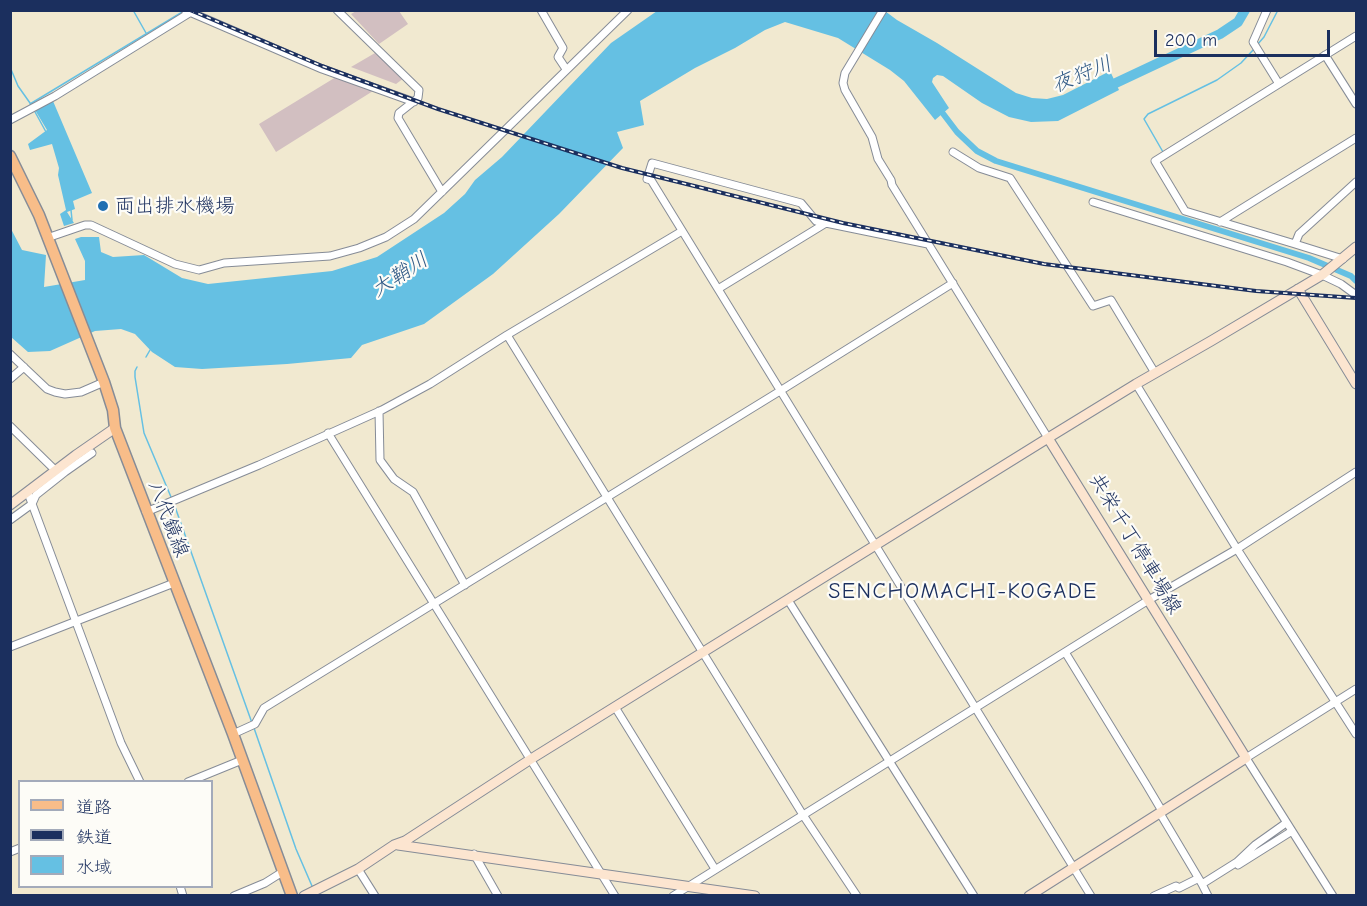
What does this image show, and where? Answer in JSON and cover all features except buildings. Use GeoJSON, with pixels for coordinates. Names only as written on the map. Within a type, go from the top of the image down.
{"type":"FeatureCollection","features":[{"type":"Feature","properties":{"kind":"main road","name":"八代鏡線"},"geometry":{"type":"LineString","coordinates":[[10,156],[47,238],[104,382],[113,410],[115,428],[233,734],[292,896]]}},
{"type":"Feature","properties":{"kind":"street"},"geometry":{"type":"LineString","coordinates":[[337,10],[419,90],[418,98],[399,113],[398,118],[442,192]]}},
{"type":"Feature","properties":{"kind":"street"},"geometry":{"type":"LineString","coordinates":[[541,10],[563,48],[558,57],[566,69]]}},
{"type":"Feature","properties":{"kind":"street"},"geometry":{"type":"LineString","coordinates":[[87,225],[99,227],[175,264],[199,270],[224,262],[330,256],[359,248],[386,237],[414,219],[628,10]]}},
{"type":"Feature","properties":{"kind":"street"},"geometry":{"type":"LineString","coordinates":[[883,10],[845,73],[843,82],[845,90],[872,136],[878,159],[1048,438]]}},
{"type":"Feature","properties":{"kind":"street"},"geometry":{"type":"LineString","coordinates":[[1267,10],[1252,42],[1279,84]]}},
{"type":"Feature","properties":{"kind":"street"},"geometry":{"type":"LineString","coordinates":[[10,120],[42,103],[189,11],[322,69],[414,102]]}},
{"type":"Feature","properties":{"kind":"street"},"geometry":{"type":"LineString","coordinates":[[1339,262],[1295,244],[1185,211],[1155,161],[1356,36]]}},
{"type":"Feature","properties":{"kind":"street"},"geometry":{"type":"LineString","coordinates":[[1325,55],[1356,104]]}},
{"type":"Feature","properties":{"kind":"street"},"geometry":{"type":"LineString","coordinates":[[1220,222],[1356,138]]}},
{"type":"Feature","properties":{"kind":"street"},"geometry":{"type":"LineString","coordinates":[[953,152],[979,168],[1010,178],[1093,306],[1110,300],[1155,373]]}},
{"type":"Feature","properties":{"kind":"street"},"geometry":{"type":"LineString","coordinates":[[928,244],[816,221],[801,203],[652,163],[647,179],[651,180],[1091,896]]}},
{"type":"Feature","properties":{"kind":"street"},"geometry":{"type":"LineString","coordinates":[[1295,244],[1299,234],[1356,182]]}},
{"type":"Feature","properties":{"kind":"street"},"geometry":{"type":"LineString","coordinates":[[1093,202],[1220,240],[1322,275],[1341,284],[1356,295]]}},
{"type":"Feature","properties":{"kind":"street"},"geometry":{"type":"LineString","coordinates":[[47,238],[93,223],[104,224]]}},
{"type":"Feature","properties":{"kind":"street"},"geometry":{"type":"LineString","coordinates":[[718,289],[826,223]]}},
{"type":"Feature","properties":{"kind":"street"},"geometry":{"type":"LineString","coordinates":[[146,512],[259,465],[379,411],[430,384],[507,335],[682,231]]}},
{"type":"Feature","properties":{"kind":"street"},"geometry":{"type":"LineString","coordinates":[[310,893],[405,841],[531,759],[1048,438],[1322,275],[1356,247]]}},
{"type":"Feature","properties":{"kind":"street"},"geometry":{"type":"LineString","coordinates":[[233,734],[253,726],[264,708],[952,283]]}},
{"type":"Feature","properties":{"kind":"street"},"geometry":{"type":"LineString","coordinates":[[1298,289],[1356,384]]}},
{"type":"Feature","properties":{"kind":"street"},"geometry":{"type":"LineString","coordinates":[[507,335],[803,815],[857,896]]}},
{"type":"Feature","properties":{"kind":"street"},"geometry":{"type":"LineString","coordinates":[[10,354],[46,389],[65,394],[81,392],[104,382]]}},
{"type":"Feature","properties":{"kind":"street"},"geometry":{"type":"LineString","coordinates":[[10,379],[24,367]]}},
{"type":"Feature","properties":{"kind":"street"},"geometry":{"type":"LineString","coordinates":[[1136,384],[1237,549],[1356,735]]}},
{"type":"Feature","properties":{"kind":"street"},"geometry":{"type":"LineString","coordinates":[[379,411],[380,460],[394,479],[413,492],[465,585]]}},
{"type":"Feature","properties":{"kind":"street"},"geometry":{"type":"LineString","coordinates":[[10,426],[53,476]]}},
{"type":"Feature","properties":{"kind":"street"},"geometry":{"type":"LineString","coordinates":[[73,463],[115,428]]}},
{"type":"Feature","properties":{"kind":"street"},"geometry":{"type":"LineString","coordinates":[[328,433],[615,896]]}},
{"type":"Feature","properties":{"kind":"street","name":"共栄千丁停車場線"},"geometry":{"type":"LineString","coordinates":[[1048,438],[1246,758]]}},
{"type":"Feature","properties":{"kind":"street"},"geometry":{"type":"LineString","coordinates":[[11,502],[93,453]]}},
{"type":"Feature","properties":{"kind":"street"},"geometry":{"type":"LineString","coordinates":[[673,896],[1065,652],[1237,549],[1356,472]]}},
{"type":"Feature","properties":{"kind":"street"},"geometry":{"type":"LineString","coordinates":[[10,520],[32,504],[36,495],[53,476]]}},
{"type":"Feature","properties":{"kind":"street"},"geometry":{"type":"LineString","coordinates":[[28,493],[121,743],[139,780]]}},
{"type":"Feature","properties":{"kind":"street"},"geometry":{"type":"LineString","coordinates":[[10,647],[174,583]]}},
{"type":"Feature","properties":{"kind":"street"},"geometry":{"type":"LineString","coordinates":[[788,600],[974,896]]}},
{"type":"Feature","properties":{"kind":"street"},"geometry":{"type":"LineString","coordinates":[[1065,652],[1162,811],[1161,815],[1208,896]]}},
{"type":"Feature","properties":{"kind":"street"},"geometry":{"type":"LineString","coordinates":[[1029,896],[1073,866],[1356,689]]}},
{"type":"Feature","properties":{"kind":"street"},"geometry":{"type":"LineString","coordinates":[[615,707],[715,869]]}},
{"type":"Feature","properties":{"kind":"street"},"geometry":{"type":"LineString","coordinates":[[1246,758],[1333,896]]}},
{"type":"Feature","properties":{"kind":"street"},"geometry":{"type":"LineString","coordinates":[[193,780],[242,760]]}},
{"type":"Feature","properties":{"kind":"street"},"geometry":{"type":"LineString","coordinates":[[1201,883],[1237,862],[1255,845],[1286,823]]}},
{"type":"Feature","properties":{"kind":"street"},"geometry":{"type":"LineString","coordinates":[[1154,896],[1176,886],[1179,888],[1201,883],[1292,831]]}},
{"type":"Feature","properties":{"kind":"street"},"geometry":{"type":"LineString","coordinates":[[394,845],[755,896]]}},
{"type":"Feature","properties":{"kind":"street"},"geometry":{"type":"LineString","coordinates":[[474,855],[498,896]]}},
{"type":"Feature","properties":{"kind":"street"},"geometry":{"type":"LineString","coordinates":[[358,868],[375,896]]}},
{"type":"Feature","properties":{"kind":"street"},"geometry":{"type":"LineString","coordinates":[[234,896],[265,883],[284,871]]}},
{"type":"Feature","properties":{"kind":"shaded area"},"geometry":{"type":"Polygon","coordinates":[[[358,10],[399,11],[408,24],[379,44],[351,14],[358,10]]]}},
{"type":"Feature","properties":{"kind":"shaded area"},"geometry":{"type":"Polygon","coordinates":[[[375,53],[404,78],[396,84],[351,67],[375,53]]]}},
{"type":"Feature","properties":{"kind":"shaded area"},"geometry":{"type":"Polygon","coordinates":[[[336,77],[373,91],[276,152],[259,124],[336,77]]]}},
{"type":"Feature","properties":{"kind":"water","name":"大鞘川"},"geometry":{"type":"Polygon","coordinates":[[[657,11],[885,11],[1016,93],[1032,98],[1047,99],[1063,95],[1110,71],[1119,90],[1058,121],[1031,122],[1009,117],[982,103],[943,76],[937,75],[932,82],[949,108],[935,120],[904,81],[890,70],[838,38],[785,22],[765,30],[695,68],[640,101],[644,125],[617,132],[623,148],[559,214],[493,274],[424,324],[362,345],[351,358],[202,369],[175,367],[152,352],[135,334],[121,329],[95,331],[50,351],[28,352],[11,337],[10,227],[22,250],[46,255],[44,287],[85,280],[85,261],[75,239],[81,237],[99,237],[101,252],[113,257],[144,255],[182,278],[208,284],[332,271],[377,257],[444,213],[465,194],[475,180],[502,157],[611,43],[657,11]]]}},
{"type":"Feature","properties":{"kind":"water"},"geometry":{"type":"Polygon","coordinates":[[[53,101],[92,193],[73,201],[75,209],[67,212],[74,223],[64,226],[60,214],[66,210],[58,175],[59,168],[52,144],[30,150],[28,144],[47,130],[35,110],[53,101]]]}},
{"type":"Feature","properties":{"kind":"waterway"},"geometry":{"type":"LineString","coordinates":[[133,10],[146,33]]}},
{"type":"Feature","properties":{"kind":"waterway","name":"夜狩川"},"geometry":{"type":"LineString","coordinates":[[1103,89],[1220,34],[1238,22],[1245,10]]}},
{"type":"Feature","properties":{"kind":"waterway"},"geometry":{"type":"LineString","coordinates":[[1257,45],[1264,37],[1278,10]]}},
{"type":"Feature","properties":{"kind":"waterway"},"geometry":{"type":"LineString","coordinates":[[30,104],[184,11]]}},
{"type":"Feature","properties":{"kind":"waterway"},"geometry":{"type":"LineString","coordinates":[[1163,152],[1144,119],[1148,114],[1217,80],[1241,63],[1254,49]]}},
{"type":"Feature","properties":{"kind":"waterway"},"geometry":{"type":"LineString","coordinates":[[10,67],[18,86],[30,103]]}},
{"type":"Feature","properties":{"kind":"waterway"},"geometry":{"type":"LineString","coordinates":[[938,107],[957,132],[977,151],[996,161],[1309,258],[1351,276],[1356,281]]}},
{"type":"Feature","properties":{"kind":"waterway"},"geometry":{"type":"LineString","coordinates":[[34,110],[46,132]]}},
{"type":"Feature","properties":{"kind":"waterway"},"geometry":{"type":"LineString","coordinates":[[71,210],[72,220]]}},
{"type":"Feature","properties":{"kind":"waterway"},"geometry":{"type":"LineString","coordinates":[[146,357],[150,350]]}},
{"type":"Feature","properties":{"kind":"waterway"},"geometry":{"type":"LineString","coordinates":[[137,367],[135,377],[144,433],[171,497]]}},
{"type":"Feature","properties":{"kind":"waterway"},"geometry":{"type":"LineString","coordinates":[[174,504],[252,723]]}},
{"type":"Feature","properties":{"kind":"waterway"},"geometry":{"type":"LineString","coordinates":[[254,728],[296,849],[312,886]]}},
{"type":"Feature","properties":{"kind":"railway"},"geometry":{"type":"LineString","coordinates":[[190,10],[322,66],[438,109],[622,168],[843,223],[1044,264],[1256,291],[1356,298]]}},
{"type":"Feature","properties":{"kind":"place","name":"両出排水機場"},"geometry":{"type":"Point","coordinates":[103,206]}},
{"type":"Feature","properties":{"kind":"district","name":"SENCHOMACHI-KOGADE"},"geometry":{"type":"Point","coordinates":[963,592]}}]}
